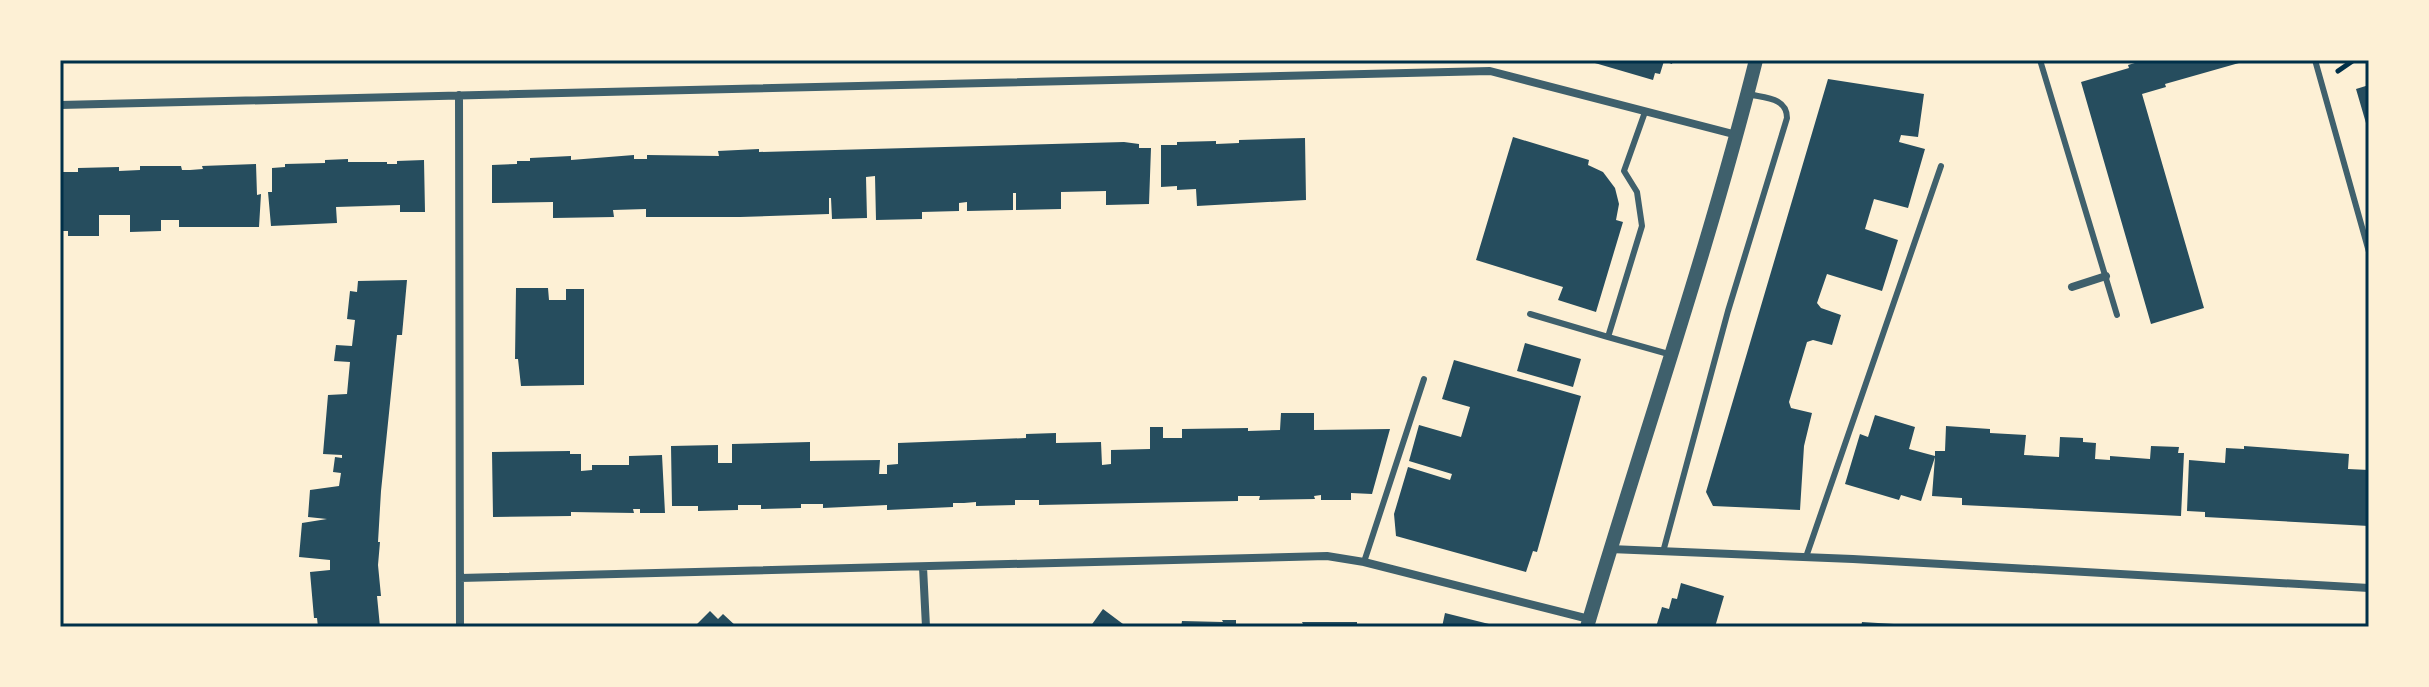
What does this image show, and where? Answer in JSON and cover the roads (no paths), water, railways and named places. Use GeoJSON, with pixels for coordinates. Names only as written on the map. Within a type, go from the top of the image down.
{"type":"FeatureCollection","features":[{"type":"Feature","properties":{"kind":"street"},"geometry":{"type":"LineString","coordinates":[[460,578],[1327,556],[1364,562],[1588,623],[1672,355],[1756,60]]}},
{"type":"Feature","properties":{"kind":"street"},"geometry":{"type":"LineString","coordinates":[[60,105],[1490,71],[1737,135]]}},
{"type":"Feature","properties":{"kind":"street"},"geometry":{"type":"LineString","coordinates":[[459,95],[460,627]]}},
{"type":"Feature","properties":{"kind":"street"},"geometry":{"type":"LineString","coordinates":[[2072,287],[2106,276]]}},
{"type":"Feature","properties":{"kind":"street"},"geometry":{"type":"LineString","coordinates":[[1609,549],[2369,588]]}},
{"type":"Feature","properties":{"kind":"street"},"geometry":{"type":"LineString","coordinates":[[923,567],[926,627]]}},
{"type":"Feature","properties":{"kind":"lane"},"geometry":{"type":"LineString","coordinates":[[2040,60],[2117,315]]}},
{"type":"Feature","properties":{"kind":"lane"},"geometry":{"type":"LineString","coordinates":[[2315,60],[2369,252]]}},
{"type":"Feature","properties":{"kind":"lane"},"geometry":{"type":"LineString","coordinates":[[1663,552],[1728,311],[1787,118],[1787,109],[1781,102],[1748,94]]}},
{"type":"Feature","properties":{"kind":"lane"},"geometry":{"type":"LineString","coordinates":[[1608,337],[1642,226],[1637,192],[1624,171],[1645,112]]}},
{"type":"Feature","properties":{"kind":"lane"},"geometry":{"type":"LineString","coordinates":[[1806,557],[1941,166]]}},
{"type":"Feature","properties":{"kind":"lane"},"geometry":{"type":"LineString","coordinates":[[1530,314],[1672,355]]}},
{"type":"Feature","properties":{"kind":"lane"},"geometry":{"type":"LineString","coordinates":[[1364,562],[1424,379]]}}]}
